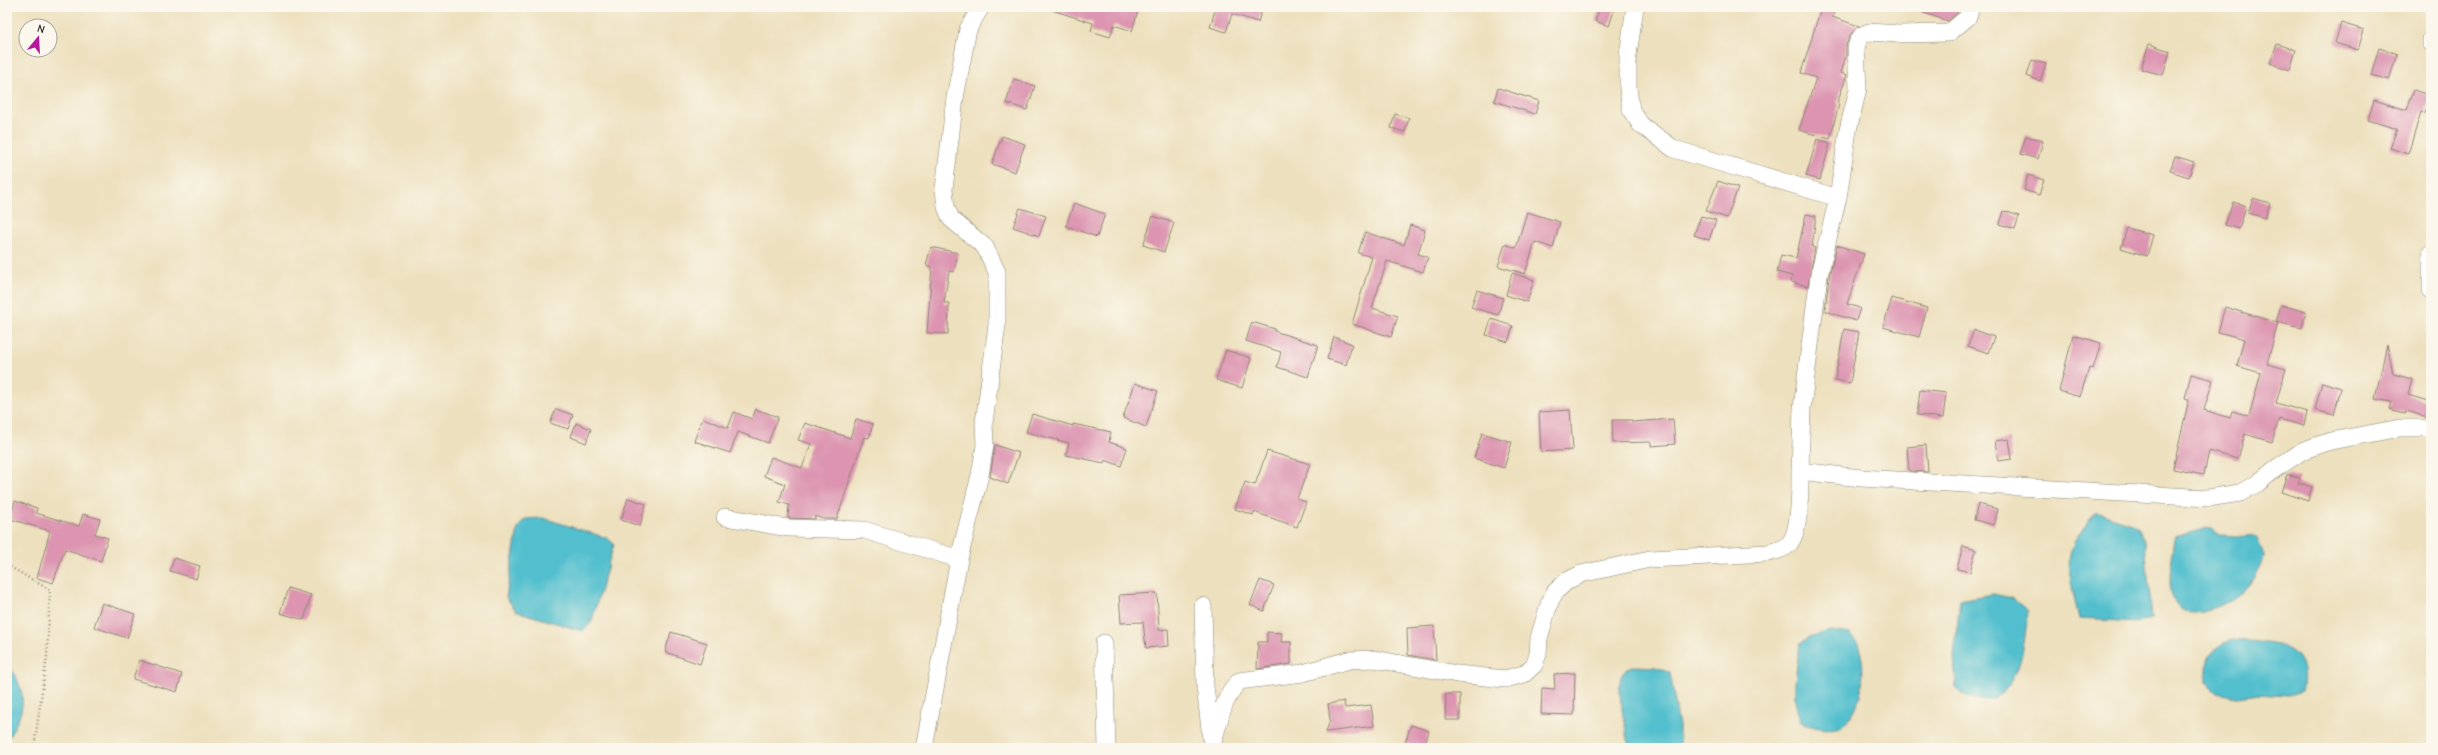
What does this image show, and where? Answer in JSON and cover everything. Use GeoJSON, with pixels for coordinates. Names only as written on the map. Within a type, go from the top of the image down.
{"type":"FeatureCollection","features":[{"type":"Feature","properties":{"kind":"street"},"geometry":{"type":"LineString","coordinates":[[924,748],[959,559],[980,475],[985,445],[984,424],[997,325],[998,272],[985,247],[951,219],[946,207],[944,189],[955,98],[968,29],[981,7]]}},
{"type":"Feature","properties":{"kind":"street"},"geometry":{"type":"LineString","coordinates":[[1634,7],[1628,55],[1628,88],[1631,110],[1641,125],[1674,149],[1838,198]]}},
{"type":"Feature","properties":{"kind":"street"},"geometry":{"type":"LineString","coordinates":[[1212,747],[1221,710],[1229,692],[1239,681],[1303,673],[1349,660],[1374,659],[1457,674],[1505,679],[1524,674],[1534,665],[1538,654],[1543,623],[1555,592],[1567,581],[1581,574],[1650,559],[1753,554],[1784,548],[1790,544],[1795,533],[1800,494],[1802,408],[1819,275],[1838,198],[1848,130],[1858,89],[1856,48],[1862,35],[1869,32],[1898,34],[1949,33],[1968,17],[1971,7]]}},
{"type":"Feature","properties":{"kind":"street"},"geometry":{"type":"LineString","coordinates":[[2431,254],[2431,290]]}},
{"type":"Feature","properties":{"kind":"street"},"geometry":{"type":"LineString","coordinates":[[1800,471],[1861,478],[2208,498],[2240,493],[2258,483],[2275,469],[2304,450],[2330,441],[2400,428],[2431,428]]}},
{"type":"Feature","properties":{"kind":"street"},"geometry":{"type":"LineString","coordinates":[[725,517],[788,528],[864,530],[959,559]]}},
{"type":"Feature","properties":{"kind":"street"},"geometry":{"type":"LineString","coordinates":[[1203,606],[1205,686],[1212,747]]}},
{"type":"Feature","properties":{"kind":"street"},"geometry":{"type":"LineString","coordinates":[[1104,643],[1108,748]]}},
{"type":"Feature","properties":{"kind":"path"},"geometry":{"type":"LineString","coordinates":[[7,565],[50,590],[47,656],[34,748]]}},
{"type":"Feature","properties":{"kind":"water"},"geometry":{"type":"Polygon","coordinates":[[[2096,512],[2138,526],[2145,543],[2152,619],[2139,622],[2079,619],[2070,579],[2070,554],[2077,537],[2096,512]]]}},
{"type":"Feature","properties":{"kind":"water"},"geometry":{"type":"Polygon","coordinates":[[[543,518],[607,538],[614,544],[591,623],[582,631],[516,611],[506,597],[518,528],[525,519],[543,518]]]}},
{"type":"Feature","properties":{"kind":"water"},"geometry":{"type":"Polygon","coordinates":[[[2208,528],[2218,535],[2255,537],[2262,549],[2263,557],[2259,568],[2250,583],[2240,594],[2222,605],[2210,609],[2189,612],[2181,609],[2175,603],[2170,587],[2170,570],[2175,537],[2208,528]]]}},
{"type":"Feature","properties":{"kind":"water"},"geometry":{"type":"Polygon","coordinates":[[[1992,594],[2012,598],[2028,611],[2027,622],[2020,662],[2009,686],[2000,694],[1989,699],[1980,700],[1967,696],[1956,688],[1954,655],[1960,600],[1992,594]]]}},
{"type":"Feature","properties":{"kind":"water"},"geometry":{"type":"Polygon","coordinates":[[[1831,631],[1850,634],[1857,642],[1863,667],[1863,679],[1854,711],[1841,726],[1827,729],[1802,723],[1796,704],[1795,684],[1800,643],[1812,636],[1831,631]]]}},
{"type":"Feature","properties":{"kind":"water"},"geometry":{"type":"Polygon","coordinates":[[[2232,640],[2274,644],[2295,654],[2301,663],[2303,675],[2302,692],[2288,696],[2259,694],[2237,697],[2217,693],[2207,684],[2208,661],[2213,651],[2217,647],[2232,640]]]}},
{"type":"Feature","properties":{"kind":"water"},"geometry":{"type":"Polygon","coordinates":[[[7,666],[16,676],[22,692],[22,706],[15,726],[7,740],[7,666]]]}},
{"type":"Feature","properties":{"kind":"water"},"geometry":{"type":"Polygon","coordinates":[[[1633,666],[1656,667],[1670,673],[1679,726],[1679,748],[1630,748],[1620,696],[1620,686],[1621,677],[1624,671],[1633,666]]]}},
{"type":"Feature","properties":{"kind":"building"},"geometry":{"type":"Polygon","coordinates":[[[1052,7],[1139,7],[1132,31],[1114,25],[1110,37],[1091,31],[1093,23],[1052,10],[1052,7]]]}},
{"type":"Feature","properties":{"kind":"building"},"geometry":{"type":"Polygon","coordinates":[[[1216,7],[1220,9],[1263,7],[1258,22],[1232,14],[1226,32],[1210,27],[1216,7]]]}},
{"type":"Feature","properties":{"kind":"building"},"geometry":{"type":"Polygon","coordinates":[[[1600,7],[1614,11],[1609,26],[1595,21],[1600,7]]]}},
{"type":"Feature","properties":{"kind":"building"},"geometry":{"type":"Polygon","coordinates":[[[1915,7],[1959,7],[1957,13],[1948,21],[1915,10],[1915,7]]]}},
{"type":"Feature","properties":{"kind":"building"},"geometry":{"type":"Polygon","coordinates":[[[1821,8],[1834,13],[1832,17],[1859,26],[1850,35],[1846,45],[1846,56],[1841,73],[1847,75],[1837,103],[1839,104],[1830,139],[1799,130],[1816,78],[1801,73],[1821,8]]]}},
{"type":"Feature","properties":{"kind":"building"},"geometry":{"type":"Polygon","coordinates":[[[2341,23],[2364,30],[2358,50],[2335,43],[2341,23]]]}},
{"type":"Feature","properties":{"kind":"building"},"geometry":{"type":"Polygon","coordinates":[[[2149,44],[2170,51],[2163,75],[2141,69],[2149,44]]]}},
{"type":"Feature","properties":{"kind":"building"},"geometry":{"type":"Polygon","coordinates":[[[2277,44],[2296,50],[2290,70],[2270,63],[2277,44]]]}},
{"type":"Feature","properties":{"kind":"building"},"geometry":{"type":"Polygon","coordinates":[[[2379,48],[2397,54],[2389,80],[2371,75],[2379,48]]]}},
{"type":"Feature","properties":{"kind":"building"},"geometry":{"type":"Polygon","coordinates":[[[2032,60],[2046,64],[2040,81],[2027,76],[2032,60]]]}},
{"type":"Feature","properties":{"kind":"building"},"geometry":{"type":"Polygon","coordinates":[[[1014,79],[1035,86],[1027,110],[1006,103],[1014,79]]]}},
{"type":"Feature","properties":{"kind":"building"},"geometry":{"type":"Polygon","coordinates":[[[1498,88],[1539,101],[1535,114],[1494,101],[1498,88]]]}},
{"type":"Feature","properties":{"kind":"building"},"geometry":{"type":"Polygon","coordinates":[[[2414,90],[2431,96],[2425,113],[2421,112],[2408,154],[2390,148],[2397,129],[2368,120],[2374,100],[2407,110],[2414,90]]]}},
{"type":"Feature","properties":{"kind":"building"},"geometry":{"type":"Polygon","coordinates":[[[1395,114],[1409,118],[1405,132],[1391,128],[1395,114]]]}},
{"type":"Feature","properties":{"kind":"building"},"geometry":{"type":"Polygon","coordinates":[[[1002,136],[1025,144],[1015,172],[992,164],[1002,136]]]}},
{"type":"Feature","properties":{"kind":"building"},"geometry":{"type":"Polygon","coordinates":[[[2026,136],[2043,141],[2038,159],[2020,154],[2026,136]]]}},
{"type":"Feature","properties":{"kind":"building"},"geometry":{"type":"Polygon","coordinates":[[[1817,139],[1830,143],[1820,180],[1806,176],[1817,139]]]}},
{"type":"Feature","properties":{"kind":"building"},"geometry":{"type":"Polygon","coordinates":[[[2175,156],[2194,162],[2189,177],[2170,171],[2175,156]]]}},
{"type":"Feature","properties":{"kind":"building"},"geometry":{"type":"Polygon","coordinates":[[[2028,175],[2044,180],[2039,195],[2024,190],[2028,175]]]}},
{"type":"Feature","properties":{"kind":"building"},"geometry":{"type":"Polygon","coordinates":[[[1718,181],[1738,188],[1727,218],[1706,211],[1718,181]]]}},
{"type":"Feature","properties":{"kind":"building"},"geometry":{"type":"Polygon","coordinates":[[[2253,198],[2270,203],[2265,218],[2248,213],[2253,198]]]}},
{"type":"Feature","properties":{"kind":"building"},"geometry":{"type":"Polygon","coordinates":[[[2233,202],[2246,206],[2239,229],[2225,225],[2233,202]]]}},
{"type":"Feature","properties":{"kind":"building"},"geometry":{"type":"Polygon","coordinates":[[[1074,203],[1105,214],[1097,237],[1066,226],[1074,203]]]}},
{"type":"Feature","properties":{"kind":"building"},"geometry":{"type":"Polygon","coordinates":[[[1020,208],[1046,216],[1039,236],[1013,227],[1020,208]]]}},
{"type":"Feature","properties":{"kind":"building"},"geometry":{"type":"Polygon","coordinates":[[[2004,211],[2019,216],[2015,229],[2000,224],[2004,211]]]}},
{"type":"Feature","properties":{"kind":"building"},"geometry":{"type":"Polygon","coordinates":[[[1527,212],[1560,222],[1553,248],[1535,242],[1525,274],[1498,266],[1505,244],[1516,248],[1527,212]]]}},
{"type":"Feature","properties":{"kind":"building"},"geometry":{"type":"Polygon","coordinates":[[[1806,214],[1816,216],[1812,247],[1815,248],[1808,286],[1791,282],[1792,276],[1777,272],[1781,255],[1796,258],[1806,214]]]}},
{"type":"Feature","properties":{"kind":"building"},"geometry":{"type":"Polygon","coordinates":[[[1153,216],[1174,223],[1164,252],[1143,245],[1153,216]]]}},
{"type":"Feature","properties":{"kind":"building"},"geometry":{"type":"Polygon","coordinates":[[[1701,216],[1716,220],[1709,240],[1694,235],[1701,216]]]}},
{"type":"Feature","properties":{"kind":"building"},"geometry":{"type":"Polygon","coordinates":[[[1410,225],[1425,230],[1418,254],[1428,257],[1423,272],[1387,261],[1372,308],[1398,316],[1391,337],[1352,324],[1372,257],[1358,253],[1365,232],[1404,245],[1410,225]]]}},
{"type":"Feature","properties":{"kind":"building"},"geometry":{"type":"Polygon","coordinates":[[[2127,228],[2153,235],[2147,256],[2121,248],[2127,228]]]}},
{"type":"Feature","properties":{"kind":"building"},"geometry":{"type":"Polygon","coordinates":[[[1837,245],[1864,254],[1847,304],[1860,308],[1856,321],[1825,311],[1829,277],[1837,245]]]}},
{"type":"Feature","properties":{"kind":"building"},"geometry":{"type":"Polygon","coordinates":[[[931,247],[958,253],[954,272],[949,271],[944,303],[949,303],[948,334],[927,333],[932,267],[926,265],[931,247]]]}},
{"type":"Feature","properties":{"kind":"building"},"geometry":{"type":"Polygon","coordinates":[[[1512,273],[1534,280],[1527,302],[1506,295],[1512,273]]]}},
{"type":"Feature","properties":{"kind":"building"},"geometry":{"type":"Polygon","coordinates":[[[1477,290],[1503,298],[1498,315],[1471,307],[1477,290]]]}},
{"type":"Feature","properties":{"kind":"building"},"geometry":{"type":"Polygon","coordinates":[[[1892,298],[1927,308],[1919,337],[1883,327],[1892,298]]]}},
{"type":"Feature","properties":{"kind":"building"},"geometry":{"type":"Polygon","coordinates":[[[2281,305],[2306,312],[2302,328],[2276,322],[2281,305]]]}},
{"type":"Feature","properties":{"kind":"building"},"geometry":{"type":"Polygon","coordinates":[[[2225,307],[2278,323],[2267,364],[2286,369],[2276,403],[2307,412],[2304,426],[2279,419],[2272,442],[2245,434],[2238,459],[2209,451],[2204,475],[2173,469],[2189,399],[2185,398],[2191,374],[2213,380],[2204,410],[2230,418],[2232,411],[2249,416],[2261,373],[2237,366],[2244,339],[2218,332],[2225,307]]]}},
{"type":"Feature","properties":{"kind":"building"},"geometry":{"type":"Polygon","coordinates":[[[1491,319],[1513,326],[1508,342],[1486,335],[1491,319]]]}},
{"type":"Feature","properties":{"kind":"building"},"geometry":{"type":"Polygon","coordinates":[[[1252,322],[1275,329],[1274,331],[1318,345],[1308,377],[1277,367],[1281,352],[1246,341],[1252,322]]]}},
{"type":"Feature","properties":{"kind":"building"},"geometry":{"type":"Polygon","coordinates":[[[1844,329],[1859,332],[1850,383],[1835,380],[1844,329]]]}},
{"type":"Feature","properties":{"kind":"building"},"geometry":{"type":"Polygon","coordinates":[[[1974,330],[1994,337],[1988,353],[1968,346],[1974,330]]]}},
{"type":"Feature","properties":{"kind":"building"},"geometry":{"type":"Polygon","coordinates":[[[2073,335],[2101,343],[2093,369],[2089,368],[2080,397],[2059,391],[2073,335]]]}},
{"type":"Feature","properties":{"kind":"building"},"geometry":{"type":"Polygon","coordinates":[[[1334,337],[1352,344],[1346,365],[1327,359],[1334,337]]]}},
{"type":"Feature","properties":{"kind":"building"},"geometry":{"type":"Polygon","coordinates":[[[2387,344],[2393,374],[2412,379],[2408,395],[2431,402],[2431,418],[2406,411],[2405,413],[2389,409],[2391,402],[2375,399],[2387,344]]]}},
{"type":"Feature","properties":{"kind":"building"},"geometry":{"type":"Polygon","coordinates":[[[1226,350],[1251,358],[1242,388],[1216,380],[1226,350]]]}},
{"type":"Feature","properties":{"kind":"building"},"geometry":{"type":"Polygon","coordinates":[[[2322,382],[2341,388],[2334,415],[2315,410],[2322,382]]]}},
{"type":"Feature","properties":{"kind":"building"},"geometry":{"type":"Polygon","coordinates":[[[1135,383],[1158,391],[1146,427],[1123,418],[1135,383]]]}},
{"type":"Feature","properties":{"kind":"building"},"geometry":{"type":"Polygon","coordinates":[[[1920,390],[1946,393],[1943,418],[1917,415],[1920,390]]]}},
{"type":"Feature","properties":{"kind":"building"},"geometry":{"type":"Polygon","coordinates":[[[556,409],[573,415],[568,429],[550,423],[556,409]]]}},
{"type":"Feature","properties":{"kind":"building"},"geometry":{"type":"Polygon","coordinates":[[[756,409],[778,417],[768,443],[738,432],[730,453],[694,441],[703,418],[728,428],[734,412],[752,419],[756,409]]]}},
{"type":"Feature","properties":{"kind":"building"},"geometry":{"type":"Polygon","coordinates":[[[1570,410],[1573,450],[1541,452],[1539,412],[1570,410]]]}},
{"type":"Feature","properties":{"kind":"building"},"geometry":{"type":"Polygon","coordinates":[[[1032,414],[1073,426],[1073,424],[1111,432],[1109,442],[1127,448],[1121,466],[1105,460],[1104,463],[1066,455],[1069,443],[1026,432],[1032,414]]]}},
{"type":"Feature","properties":{"kind":"building"},"geometry":{"type":"Polygon","coordinates":[[[856,419],[873,424],[869,438],[864,437],[837,519],[824,519],[815,516],[815,519],[788,518],[789,505],[779,502],[785,484],[764,476],[771,457],[802,468],[811,444],[798,440],[805,423],[850,438],[856,419]]]}},
{"type":"Feature","properties":{"kind":"building"},"geometry":{"type":"Polygon","coordinates":[[[1673,419],[1675,444],[1651,446],[1651,442],[1613,443],[1612,420],[1632,420],[1632,422],[1673,419]]]}},
{"type":"Feature","properties":{"kind":"building"},"geometry":{"type":"Polygon","coordinates":[[[576,423],[591,429],[586,443],[571,437],[576,423]]]}},
{"type":"Feature","properties":{"kind":"building"},"geometry":{"type":"Polygon","coordinates":[[[1482,433],[1512,442],[1504,468],[1474,458],[1482,433]]]}},
{"type":"Feature","properties":{"kind":"building"},"geometry":{"type":"Polygon","coordinates":[[[2009,439],[2012,459],[1998,461],[1995,441],[2009,439]]]}},
{"type":"Feature","properties":{"kind":"building"},"geometry":{"type":"Polygon","coordinates":[[[995,445],[1019,453],[1008,484],[990,477],[995,445]]]}},
{"type":"Feature","properties":{"kind":"building"},"geometry":{"type":"Polygon","coordinates":[[[1926,445],[1928,472],[1909,471],[1907,447],[1926,445]]]}},
{"type":"Feature","properties":{"kind":"building"},"geometry":{"type":"Polygon","coordinates":[[[1267,451],[1310,464],[1297,499],[1306,502],[1297,527],[1254,512],[1253,515],[1235,509],[1245,482],[1255,485],[1267,451]]]}},
{"type":"Feature","properties":{"kind":"building"},"geometry":{"type":"Polygon","coordinates":[[[2287,474],[2300,478],[2298,483],[2312,487],[2308,501],[2281,492],[2287,474]]]}},
{"type":"Feature","properties":{"kind":"building"},"geometry":{"type":"Polygon","coordinates":[[[628,498],[646,504],[640,526],[621,520],[628,498]]]}},
{"type":"Feature","properties":{"kind":"building"},"geometry":{"type":"Polygon","coordinates":[[[15,501],[37,508],[36,513],[79,526],[83,514],[100,519],[95,534],[108,538],[101,561],[65,549],[53,583],[37,578],[50,531],[10,519],[15,501]]]}},
{"type":"Feature","properties":{"kind":"building"},"geometry":{"type":"Polygon","coordinates":[[[1978,504],[1998,509],[1994,525],[1974,520],[1978,504]]]}},
{"type":"Feature","properties":{"kind":"building"},"geometry":{"type":"Polygon","coordinates":[[[1963,546],[1976,550],[1970,572],[1957,569],[1963,546]]]}},
{"type":"Feature","properties":{"kind":"building"},"geometry":{"type":"Polygon","coordinates":[[[174,558],[200,566],[196,579],[170,571],[174,558]]]}},
{"type":"Feature","properties":{"kind":"building"},"geometry":{"type":"Polygon","coordinates":[[[1260,580],[1274,585],[1264,611],[1250,605],[1260,580]]]}},
{"type":"Feature","properties":{"kind":"building"},"geometry":{"type":"Polygon","coordinates":[[[288,588],[311,595],[304,620],[280,613],[288,588]]]}},
{"type":"Feature","properties":{"kind":"building"},"geometry":{"type":"Polygon","coordinates":[[[1157,593],[1159,630],[1168,629],[1169,646],[1146,648],[1143,622],[1121,623],[1119,595],[1157,593]]]}},
{"type":"Feature","properties":{"kind":"building"},"geometry":{"type":"Polygon","coordinates":[[[102,603],[135,614],[127,638],[94,627],[102,603]]]}},
{"type":"Feature","properties":{"kind":"building"},"geometry":{"type":"Polygon","coordinates":[[[1434,626],[1436,660],[1408,655],[1407,628],[1434,626]]]}},
{"type":"Feature","properties":{"kind":"building"},"geometry":{"type":"Polygon","coordinates":[[[671,632],[707,643],[700,664],[665,652],[671,632]]]}},
{"type":"Feature","properties":{"kind":"building"},"geometry":{"type":"Polygon","coordinates":[[[1267,632],[1282,633],[1281,642],[1291,642],[1291,664],[1257,669],[1258,642],[1267,642],[1267,632]]]}},
{"type":"Feature","properties":{"kind":"building"},"geometry":{"type":"Polygon","coordinates":[[[139,660],[182,674],[177,692],[133,679],[139,660]]]}},
{"type":"Feature","properties":{"kind":"building"},"geometry":{"type":"Polygon","coordinates":[[[1575,673],[1574,715],[1541,714],[1542,688],[1555,689],[1554,674],[1575,673]]]}},
{"type":"Feature","properties":{"kind":"building"},"geometry":{"type":"Polygon","coordinates":[[[1446,694],[1460,694],[1460,720],[1445,720],[1446,694]]]}},
{"type":"Feature","properties":{"kind":"building"},"geometry":{"type":"Polygon","coordinates":[[[1344,701],[1345,708],[1371,705],[1374,726],[1326,732],[1330,720],[1328,704],[1344,701]]]}},
{"type":"Feature","properties":{"kind":"building"},"geometry":{"type":"Polygon","coordinates":[[[1411,725],[1429,731],[1424,748],[1405,743],[1411,725]]]}}]}
